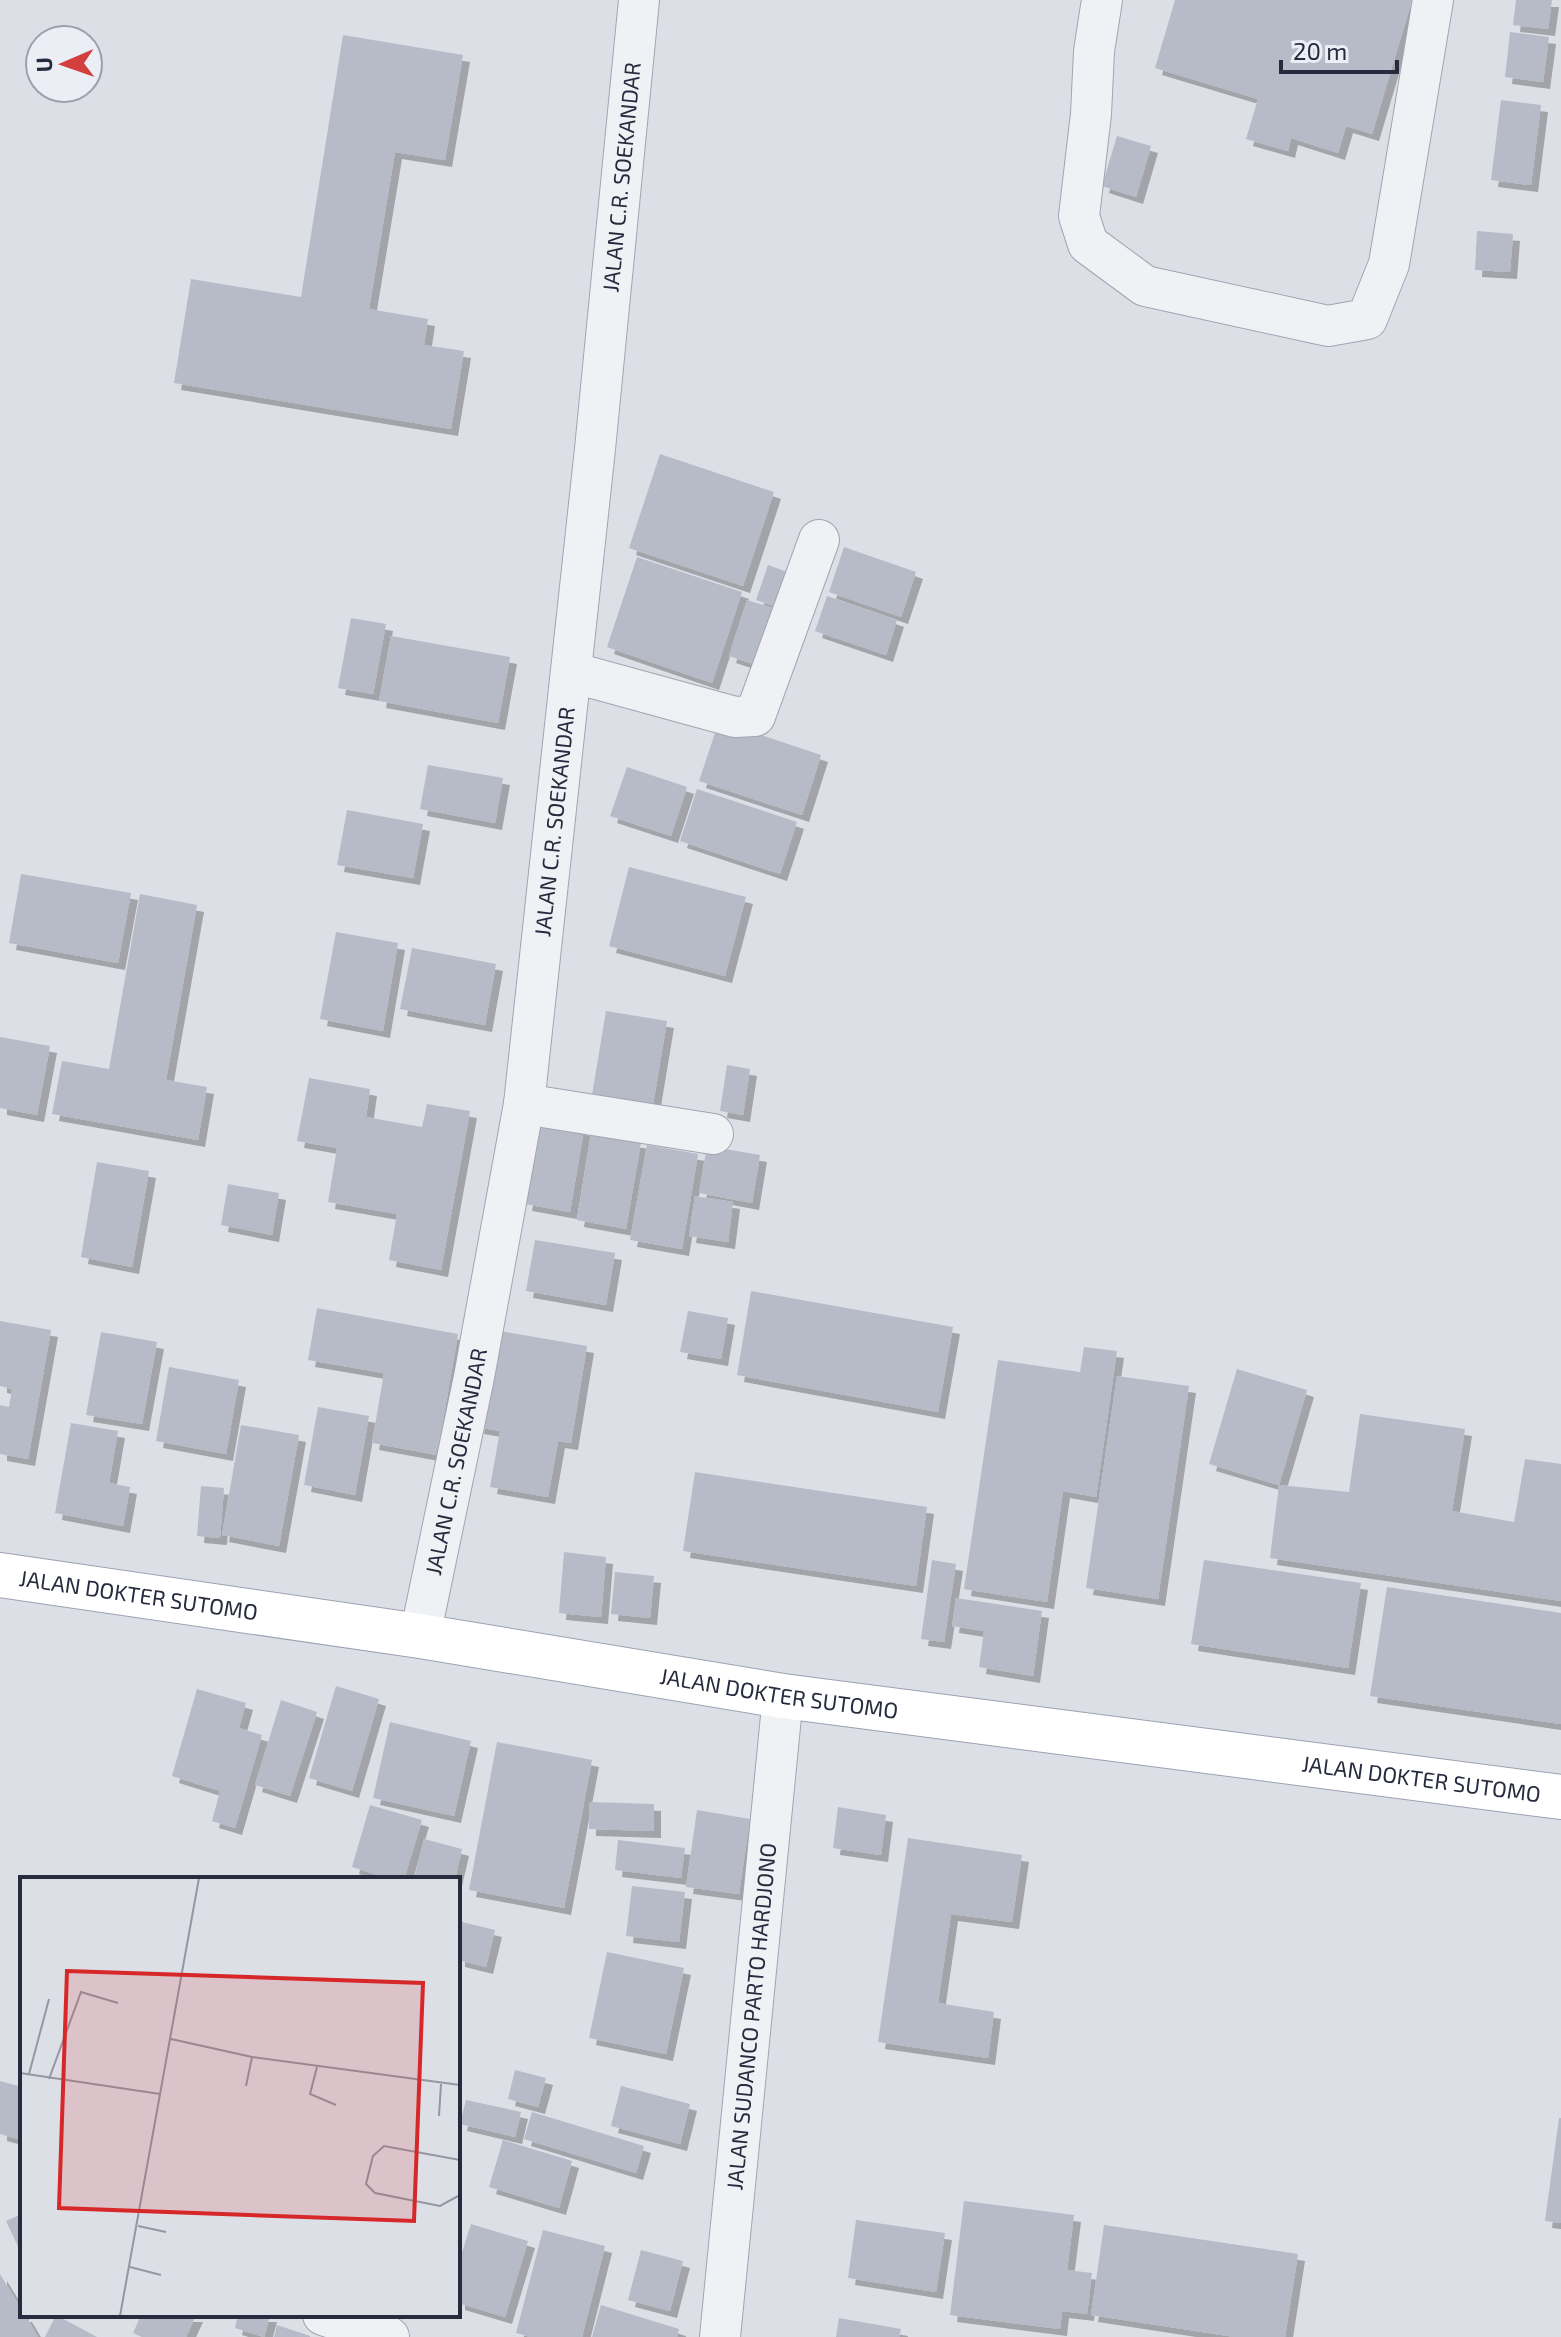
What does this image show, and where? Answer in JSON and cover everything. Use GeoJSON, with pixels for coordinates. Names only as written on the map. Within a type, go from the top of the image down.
{"type":"FeatureCollection","features":[{"type":"Feature","properties":{"kind":"main road","name":"JALAN DOKTER SUTOMO"},"geometry":{"type":"LineString","coordinates":[[0,1575],[420,1636],[783,1696],[1561,1797]]}},
{"type":"Feature","properties":{"kind":"street","name":"JALAN C.R. SOEKANDAR"},"geometry":{"type":"LineString","coordinates":[[420,1636],[474,1377],[524,1104],[639,0]]}},
{"type":"Feature","properties":{"kind":"street"},"geometry":{"type":"LineString","coordinates":[[1102,0],[1094,51],[1091,114],[1079,216],[1088,244],[1145,286],[1328,326],[1367,319],[1389,264],[1433,0]]}},
{"type":"Feature","properties":{"kind":"street"},"geometry":{"type":"LineString","coordinates":[[571,672],[735,717],[755,716],[819,540]]}},
{"type":"Feature","properties":{"kind":"street"},"geometry":{"type":"LineString","coordinates":[[524,1104],[713,1134]]}},
{"type":"Feature","properties":{"kind":"street","name":"JALAN SUDANCO PARTO HARDJONO"},"geometry":{"type":"LineString","coordinates":[[720,2337],[783,1696]]}},
{"type":"Feature","properties":{"kind":"street"},"geometry":{"type":"LineString","coordinates":[[329,2317],[389,2337]]}},
{"type":"Feature","properties":{"kind":"building"},"geometry":{"type":"Polygon","coordinates":[[[1175,0],[1412,0],[1372,134],[1346,126],[1338,153],[1291,138],[1288,151],[1246,139],[1258,99],[1155,68],[1175,0]]]}},
{"type":"Feature","properties":{"kind":"building"},"geometry":{"type":"Polygon","coordinates":[[[1516,0],[1552,0],[1548,29],[1513,25],[1516,0]]]}},
{"type":"Feature","properties":{"kind":"building"},"geometry":{"type":"Polygon","coordinates":[[[1510,32],[1549,37],[1543,82],[1505,77],[1510,32]]]}},
{"type":"Feature","properties":{"kind":"building"},"geometry":{"type":"Polygon","coordinates":[[[343,35],[463,55],[445,160],[395,152],[369,309],[428,319],[424,345],[464,351],[451,429],[174,383],[191,279],[301,297],[343,35]]]}},
{"type":"Feature","properties":{"kind":"building"},"geometry":{"type":"Polygon","coordinates":[[[1501,100],[1541,105],[1531,185],[1491,180],[1501,100]]]}},
{"type":"Feature","properties":{"kind":"building"},"geometry":{"type":"Polygon","coordinates":[[[1117,136],[1151,146],[1136,197],[1102,186],[1117,136]]]}},
{"type":"Feature","properties":{"kind":"building"},"geometry":{"type":"Polygon","coordinates":[[[1477,231],[1513,234],[1510,272],[1475,270],[1477,231]]]}},
{"type":"Feature","properties":{"kind":"building"},"geometry":{"type":"Polygon","coordinates":[[[660,454],[774,492],[743,586],[629,548],[660,454]]]}},
{"type":"Feature","properties":{"kind":"building"},"geometry":{"type":"Polygon","coordinates":[[[844,547],[916,572],[901,617],[829,592],[844,547]]]}},
{"type":"Feature","properties":{"kind":"building"},"geometry":{"type":"Polygon","coordinates":[[[637,557],[742,592],[712,683],[607,647],[637,557]]]}},
{"type":"Feature","properties":{"kind":"building"},"geometry":{"type":"Polygon","coordinates":[[[768,565],[798,576],[786,610],[756,600],[768,565]]]}},
{"type":"Feature","properties":{"kind":"building"},"geometry":{"type":"Polygon","coordinates":[[[827,596],[897,620],[886,655],[815,631],[827,596]]]}},
{"type":"Feature","properties":{"kind":"building"},"geometry":{"type":"Polygon","coordinates":[[[747,600],[786,612],[768,669],[729,656],[747,600]]]}},
{"type":"Feature","properties":{"kind":"building"},"geometry":{"type":"Polygon","coordinates":[[[351,618],[386,624],[373,694],[338,688],[351,618]]]}},
{"type":"Feature","properties":{"kind":"building"},"geometry":{"type":"Polygon","coordinates":[[[391,636],[510,657],[498,723],[379,701],[391,636]]]}},
{"type":"Feature","properties":{"kind":"building"},"geometry":{"type":"Polygon","coordinates":[[[719,721],[821,755],[802,815],[699,781],[719,721]]]}},
{"type":"Feature","properties":{"kind":"building"},"geometry":{"type":"Polygon","coordinates":[[[428,765],[503,778],[495,823],[420,809],[428,765]]]}},
{"type":"Feature","properties":{"kind":"building"},"geometry":{"type":"Polygon","coordinates":[[[627,767],[687,787],[671,836],[610,816],[627,767]]]}},
{"type":"Feature","properties":{"kind":"building"},"geometry":{"type":"Polygon","coordinates":[[[697,789],[797,822],[780,874],[680,841],[697,789]]]}},
{"type":"Feature","properties":{"kind":"building"},"geometry":{"type":"Polygon","coordinates":[[[347,810],[423,824],[413,878],[337,865],[347,810]]]}},
{"type":"Feature","properties":{"kind":"building"},"geometry":{"type":"Polygon","coordinates":[[[629,867],[746,897],[725,976],[609,946],[629,867]]]}},
{"type":"Feature","properties":{"kind":"building"},"geometry":{"type":"Polygon","coordinates":[[[21,874],[131,893],[118,963],[9,943],[21,874]]]}},
{"type":"Feature","properties":{"kind":"building"},"geometry":{"type":"Polygon","coordinates":[[[140,894],[197,905],[166,1080],[207,1087],[198,1140],[52,1114],[62,1061],[109,1069],[140,894]]]}},
{"type":"Feature","properties":{"kind":"building"},"geometry":{"type":"Polygon","coordinates":[[[336,932],[398,943],[383,1031],[320,1019],[336,932]]]}},
{"type":"Feature","properties":{"kind":"building"},"geometry":{"type":"Polygon","coordinates":[[[412,948],[496,964],[485,1025],[400,1009],[412,948]]]}},
{"type":"Feature","properties":{"kind":"building"},"geometry":{"type":"Polygon","coordinates":[[[606,1011],[667,1021],[653,1105],[592,1095],[606,1011]]]}},
{"type":"Feature","properties":{"kind":"building"},"geometry":{"type":"Polygon","coordinates":[[[0,1037],[50,1046],[37,1115],[0,1108],[0,1037]]]}},
{"type":"Feature","properties":{"kind":"building"},"geometry":{"type":"Polygon","coordinates":[[[727,1065],[750,1069],[743,1115],[720,1111],[727,1065]]]}},
{"type":"Feature","properties":{"kind":"building"},"geometry":{"type":"Polygon","coordinates":[[[309,1078],[370,1089],[366,1117],[422,1127],[427,1104],[470,1111],[441,1270],[389,1260],[397,1214],[328,1202],[337,1148],[297,1141],[309,1078]]]}},
{"type":"Feature","properties":{"kind":"building"},"geometry":{"type":"Polygon","coordinates":[[[539,1121],[584,1129],[570,1212],[525,1204],[539,1121]]]}},
{"type":"Feature","properties":{"kind":"building"},"geometry":{"type":"Polygon","coordinates":[[[591,1133],[641,1142],[626,1229],[577,1220],[591,1133]]]}},
{"type":"Feature","properties":{"kind":"building"},"geometry":{"type":"Polygon","coordinates":[[[647,1145],[698,1154],[682,1249],[630,1240],[647,1145]]]}},
{"type":"Feature","properties":{"kind":"building"},"geometry":{"type":"Polygon","coordinates":[[[707,1146],[760,1155],[752,1203],[699,1193],[707,1146]]]}},
{"type":"Feature","properties":{"kind":"building"},"geometry":{"type":"Polygon","coordinates":[[[97,1162],[149,1171],[132,1267],[81,1257],[97,1162]]]}},
{"type":"Feature","properties":{"kind":"building"},"geometry":{"type":"Polygon","coordinates":[[[228,1184],[279,1193],[272,1235],[221,1225],[228,1184]]]}},
{"type":"Feature","properties":{"kind":"building"},"geometry":{"type":"Polygon","coordinates":[[[695,1196],[733,1202],[728,1242],[689,1236],[695,1196]]]}},
{"type":"Feature","properties":{"kind":"building"},"geometry":{"type":"Polygon","coordinates":[[[535,1240],[615,1253],[606,1305],[526,1291],[535,1240]]]}},
{"type":"Feature","properties":{"kind":"building"},"geometry":{"type":"Polygon","coordinates":[[[751,1291],[953,1327],[938,1412],[737,1375],[751,1291]]]}},
{"type":"Feature","properties":{"kind":"building"},"geometry":{"type":"Polygon","coordinates":[[[317,1308],[458,1334],[437,1455],[372,1443],[384,1373],[308,1360],[317,1308]]]}},
{"type":"Feature","properties":{"kind":"building"},"geometry":{"type":"Polygon","coordinates":[[[688,1311],[728,1318],[721,1359],[680,1352],[688,1311]]]}},
{"type":"Feature","properties":{"kind":"building"},"geometry":{"type":"Polygon","coordinates":[[[0,1321],[51,1330],[28,1459],[0,1454],[0,1405],[9,1407],[12,1389],[0,1386],[0,1321]]]}},
{"type":"Feature","properties":{"kind":"building"},"geometry":{"type":"Polygon","coordinates":[[[494,1330],[587,1346],[571,1443],[558,1441],[548,1497],[490,1487],[500,1431],[477,1427],[494,1330]]]}},
{"type":"Feature","properties":{"kind":"building"},"geometry":{"type":"Polygon","coordinates":[[[101,1332],[157,1342],[142,1424],[86,1415],[101,1332]]]}},
{"type":"Feature","properties":{"kind":"building"},"geometry":{"type":"Polygon","coordinates":[[[1084,1347],[1117,1351],[1096,1497],[1063,1491],[1047,1602],[964,1589],[998,1360],[1080,1372],[1084,1347]]]}},
{"type":"Feature","properties":{"kind":"building"},"geometry":{"type":"Polygon","coordinates":[[[169,1367],[239,1380],[226,1454],[156,1441],[169,1367]]]}},
{"type":"Feature","properties":{"kind":"building"},"geometry":{"type":"Polygon","coordinates":[[[1237,1369],[1307,1390],[1279,1485],[1209,1464],[1237,1369]]]}},
{"type":"Feature","properties":{"kind":"building"},"geometry":{"type":"Polygon","coordinates":[[[1117,1376],[1189,1386],[1158,1599],[1086,1588],[1117,1376]]]}},
{"type":"Feature","properties":{"kind":"building"},"geometry":{"type":"Polygon","coordinates":[[[318,1407],[369,1416],[355,1495],[304,1485],[318,1407]]]}},
{"type":"Feature","properties":{"kind":"building"},"geometry":{"type":"Polygon","coordinates":[[[1360,1414],[1465,1429],[1452,1511],[1514,1522],[1525,1459],[1561,1464],[1561,1601],[1270,1558],[1279,1485],[1349,1492],[1360,1414]]]}},
{"type":"Feature","properties":{"kind":"building"},"geometry":{"type":"Polygon","coordinates":[[[71,1423],[118,1431],[109,1483],[130,1487],[123,1526],[55,1513],[71,1423]]]}},
{"type":"Feature","properties":{"kind":"building"},"geometry":{"type":"Polygon","coordinates":[[[241,1425],[299,1435],[279,1546],[222,1535],[241,1425]]]}},
{"type":"Feature","properties":{"kind":"building"},"geometry":{"type":"Polygon","coordinates":[[[695,1472],[927,1507],[916,1586],[683,1551],[695,1472]]]}},
{"type":"Feature","properties":{"kind":"building"},"geometry":{"type":"Polygon","coordinates":[[[201,1486],[224,1488],[220,1538],[197,1536],[201,1486]]]}},
{"type":"Feature","properties":{"kind":"building"},"geometry":{"type":"Polygon","coordinates":[[[564,1552],[606,1557],[601,1617],[559,1613],[564,1552]]]}},
{"type":"Feature","properties":{"kind":"building"},"geometry":{"type":"Polygon","coordinates":[[[932,1560],[956,1564],[944,1642],[921,1639],[932,1560]]]}},
{"type":"Feature","properties":{"kind":"building"},"geometry":{"type":"Polygon","coordinates":[[[1204,1560],[1361,1583],[1348,1668],[1191,1644],[1204,1560]]]}},
{"type":"Feature","properties":{"kind":"building"},"geometry":{"type":"Polygon","coordinates":[[[615,1572],[654,1576],[650,1618],[611,1614],[615,1572]]]}},
{"type":"Feature","properties":{"kind":"building"},"geometry":{"type":"Polygon","coordinates":[[[1387,1587],[1561,1613],[1561,1724],[1370,1696],[1387,1587]]]}},
{"type":"Feature","properties":{"kind":"building"},"geometry":{"type":"Polygon","coordinates":[[[956,1598],[1042,1611],[1033,1676],[979,1667],[984,1631],[952,1626],[956,1598]]]}},
{"type":"Feature","properties":{"kind":"building"},"geometry":{"type":"Polygon","coordinates":[[[336,1686],[379,1699],[352,1791],[309,1778],[336,1686]]]}},
{"type":"Feature","properties":{"kind":"building"},"geometry":{"type":"Polygon","coordinates":[[[197,1689],[246,1703],[239,1728],[262,1735],[235,1828],[212,1821],[220,1791],[172,1776],[197,1689]]]}},
{"type":"Feature","properties":{"kind":"building"},"geometry":{"type":"Polygon","coordinates":[[[281,1700],[317,1712],[290,1796],[255,1785],[281,1700]]]}},
{"type":"Feature","properties":{"kind":"building"},"geometry":{"type":"Polygon","coordinates":[[[390,1722],[471,1741],[454,1816],[373,1798],[390,1722]]]}},
{"type":"Feature","properties":{"kind":"building"},"geometry":{"type":"Polygon","coordinates":[[[497,1742],[592,1760],[564,1908],[469,1890],[497,1742]]]}},
{"type":"Feature","properties":{"kind":"building"},"geometry":{"type":"Polygon","coordinates":[[[590,1802],[654,1804],[654,1831],[589,1829],[590,1802]]]}},
{"type":"Feature","properties":{"kind":"building"},"geometry":{"type":"Polygon","coordinates":[[[370,1805],[422,1820],[405,1877],[384,1877],[352,1867],[370,1805]]]}},
{"type":"Feature","properties":{"kind":"building"},"geometry":{"type":"Polygon","coordinates":[[[838,1807],[886,1815],[881,1855],[833,1848],[838,1807]]]}},
{"type":"Feature","properties":{"kind":"building"},"geometry":{"type":"Polygon","coordinates":[[[697,1810],[750,1819],[739,1894],[686,1887],[697,1810]]]}},
{"type":"Feature","properties":{"kind":"building"},"geometry":{"type":"Polygon","coordinates":[[[908,1838],[1022,1855],[1012,1922],[951,1914],[938,2003],[994,2012],[988,2058],[878,2042],[908,1838]]]}},
{"type":"Feature","properties":{"kind":"building"},"geometry":{"type":"Polygon","coordinates":[[[424,1839],[462,1849],[455,1877],[414,1877],[424,1839]]]}},
{"type":"Feature","properties":{"kind":"building"},"geometry":{"type":"Polygon","coordinates":[[[618,1840],[685,1848],[681,1878],[615,1870],[618,1840]]]}},
{"type":"Feature","properties":{"kind":"building"},"geometry":{"type":"Polygon","coordinates":[[[632,1886],[685,1892],[679,1942],[626,1936],[632,1886]]]}},
{"type":"Feature","properties":{"kind":"building"},"geometry":{"type":"Polygon","coordinates":[[[460,1921],[495,1930],[486,1967],[460,1960],[460,1921]]]}},
{"type":"Feature","properties":{"kind":"building"},"geometry":{"type":"Polygon","coordinates":[[[607,1952],[684,1968],[666,2054],[589,2038],[607,1952]]]}},
{"type":"Feature","properties":{"kind":"building"},"geometry":{"type":"Polygon","coordinates":[[[515,2070],[546,2078],[538,2107],[508,2099],[515,2070]]]}},
{"type":"Feature","properties":{"kind":"building"},"geometry":{"type":"Polygon","coordinates":[[[0,2081],[20,2086],[20,2132],[18,2139],[0,2134],[0,2081]]]}},
{"type":"Feature","properties":{"kind":"building"},"geometry":{"type":"Polygon","coordinates":[[[621,2086],[690,2104],[680,2144],[611,2126],[621,2086]]]}},
{"type":"Feature","properties":{"kind":"building"},"geometry":{"type":"Polygon","coordinates":[[[466,2100],[521,2112],[515,2137],[460,2124],[466,2100]]]}},
{"type":"Feature","properties":{"kind":"building"},"geometry":{"type":"Polygon","coordinates":[[[532,2112],[644,2146],[636,2173],[524,2139],[532,2112]]]}},
{"type":"Feature","properties":{"kind":"building"},"geometry":{"type":"Polygon","coordinates":[[[1561,2118],[1561,2223],[1545,2221],[1561,2118]]]}},
{"type":"Feature","properties":{"kind":"building"},"geometry":{"type":"Polygon","coordinates":[[[503,2140],[572,2161],[559,2208],[489,2187],[503,2140]]]}},
{"type":"Feature","properties":{"kind":"building"},"geometry":{"type":"Polygon","coordinates":[[[964,2201],[1074,2215],[1067,2270],[1092,2273],[1087,2314],[1062,2311],[1060,2329],[950,2315],[964,2201]]]}},
{"type":"Feature","properties":{"kind":"building"},"geometry":{"type":"Polygon","coordinates":[[[20,2215],[20,2251],[6,2221],[20,2215]]]}},
{"type":"Feature","properties":{"kind":"building"},"geometry":{"type":"Polygon","coordinates":[[[856,2220],[945,2233],[936,2292],[848,2278],[856,2220]]]}},
{"type":"Feature","properties":{"kind":"building"},"geometry":{"type":"Polygon","coordinates":[[[471,2224],[528,2241],[505,2317],[460,2304],[460,2259],[471,2224]]]}},
{"type":"Feature","properties":{"kind":"building"},"geometry":{"type":"Polygon","coordinates":[[[1104,2225],[1298,2254],[1285,2337],[1235,2337],[1091,2315],[1104,2225]]]}},
{"type":"Feature","properties":{"kind":"building"},"geometry":{"type":"Polygon","coordinates":[[[543,2230],[605,2246],[582,2337],[531,2337],[516,2333],[543,2230]]]}},
{"type":"Feature","properties":{"kind":"building"},"geometry":{"type":"Polygon","coordinates":[[[641,2250],[683,2261],[670,2311],[628,2300],[641,2250]]]}},
{"type":"Feature","properties":{"kind":"building"},"geometry":{"type":"Polygon","coordinates":[[[0,2274],[20,2307],[20,2317],[26,2317],[38,2337],[0,2337],[0,2274]]]}},
{"type":"Feature","properties":{"kind":"building"},"geometry":{"type":"Polygon","coordinates":[[[601,2305],[679,2329],[677,2337],[592,2337],[601,2305]]]}},
{"type":"Feature","properties":{"kind":"building"},"geometry":{"type":"Polygon","coordinates":[[[55,2317],[60,2317],[97,2337],[45,2337],[55,2317]]]}},
{"type":"Feature","properties":{"kind":"building"},"geometry":{"type":"Polygon","coordinates":[[[140,2317],[195,2317],[186,2337],[142,2337],[133,2333],[140,2317]]]}},
{"type":"Feature","properties":{"kind":"building"},"geometry":{"type":"Polygon","coordinates":[[[238,2317],[269,2317],[264,2337],[235,2328],[238,2317]]]}},
{"type":"Feature","properties":{"kind":"building"},"geometry":{"type":"Polygon","coordinates":[[[839,2318],[901,2329],[899,2337],[836,2337],[839,2318]]]}},
{"type":"Feature","properties":{"kind":"building"},"geometry":{"type":"Polygon","coordinates":[[[277,2325],[310,2336],[310,2337],[274,2337],[277,2325]]]}}]}
